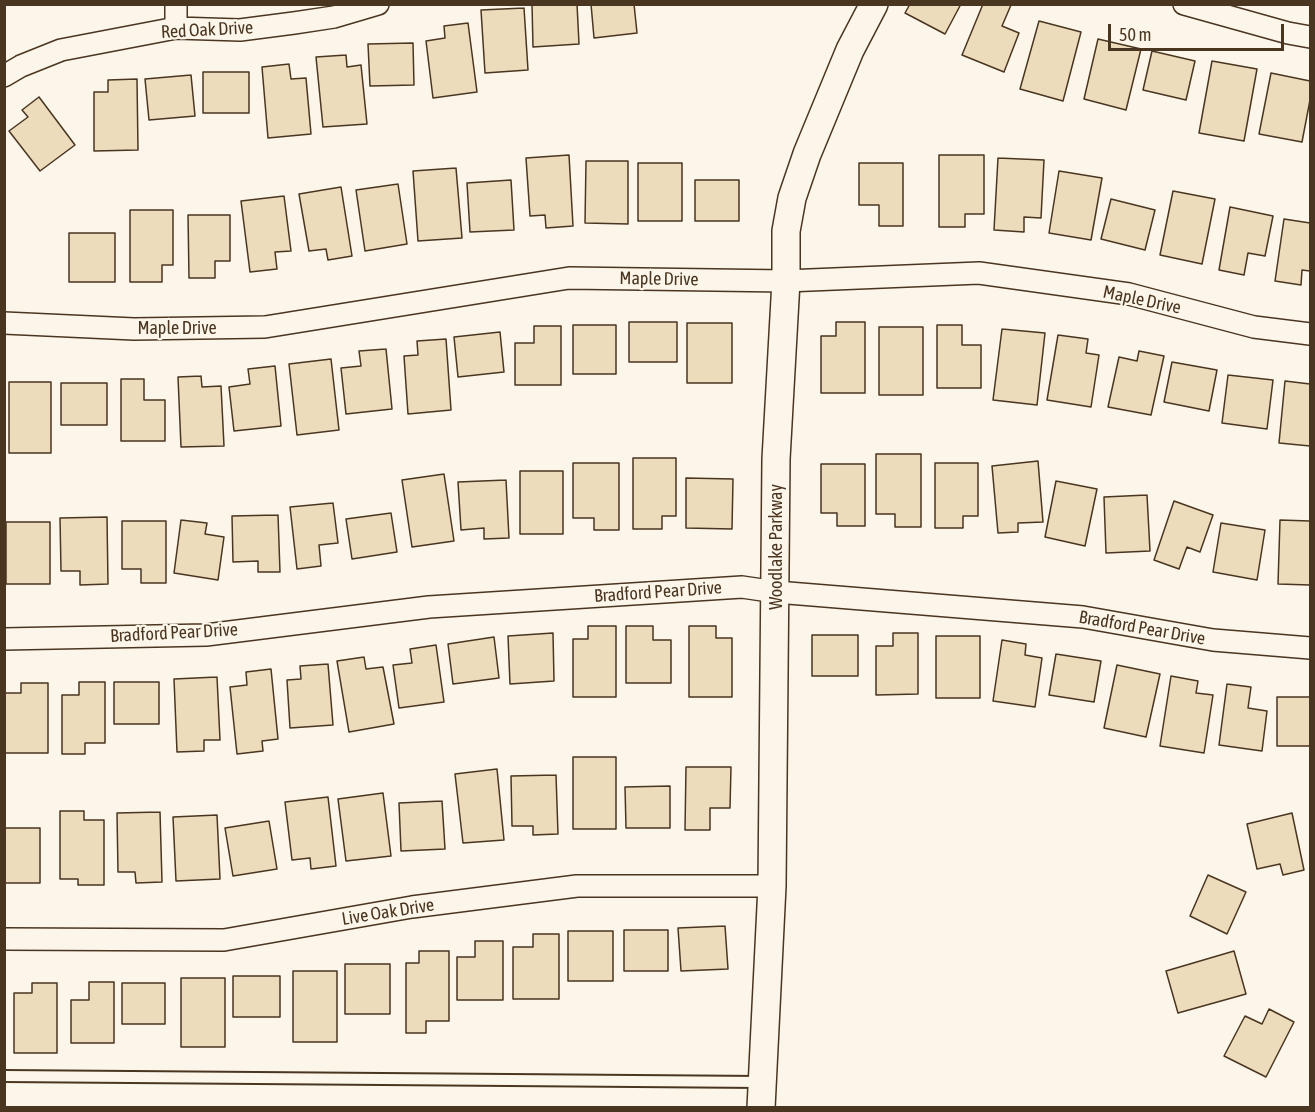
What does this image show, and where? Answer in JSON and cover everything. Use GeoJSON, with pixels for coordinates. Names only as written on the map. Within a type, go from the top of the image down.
{"type":"FeatureCollection","features":[{"type":"Feature","properties":{"kind":"street"},"geometry":{"type":"LineString","coordinates":[[176,4],[176,28]]}},
{"type":"Feature","properties":{"kind":"street","name":"Red Oak Drive"},"geometry":{"type":"LineString","coordinates":[[4,76],[21,66],[61,50],[176,28],[240,30],[334,17],[378,4]]}},
{"type":"Feature","properties":{"kind":"street","name":"Woodlake Parkway"},"geometry":{"type":"LineString","coordinates":[[761,1095],[772,886],[776,459],[786,281],[786,231],[792,198],[807,154],[850,50],[874,4]]}},
{"type":"Feature","properties":{"kind":"street"},"geometry":{"type":"LineString","coordinates":[[1184,4],[1288,33],[1311,37]]}},
{"type":"Feature","properties":{"kind":"street","name":"Maple Drive"},"geometry":{"type":"LineString","coordinates":[[4,323],[134,328],[265,327],[569,278],[786,281],[979,273],[1129,294],[1254,327],[1311,334]]}},
{"type":"Feature","properties":{"kind":"street","name":"Bradford Pear Drive"},"geometry":{"type":"LineString","coordinates":[[4,639],[206,634],[429,607],[742,587],[776,592],[1083,617],[1213,640],[1311,648]]}},
{"type":"Feature","properties":{"kind":"street","name":"Live Oak Drive"},"geometry":{"type":"LineString","coordinates":[[4,939],[224,940],[412,907],[577,886],[772,886]]}},
{"type":"Feature","properties":{"kind":"lane"},"geometry":{"type":"LineString","coordinates":[[4,1076],[761,1095]]}},
{"type":"Feature","properties":{"kind":"building"},"geometry":{"type":"Polygon","coordinates":[[[532,4],[577,4],[579,44],[533,47],[532,4]]]}},
{"type":"Feature","properties":{"kind":"building"},"geometry":{"type":"Polygon","coordinates":[[[591,4],[634,4],[637,33],[594,38],[591,4]]]}},
{"type":"Feature","properties":{"kind":"building"},"geometry":{"type":"Polygon","coordinates":[[[910,4],[961,4],[945,34],[905,13],[910,4]]]}},
{"type":"Feature","properties":{"kind":"building"},"geometry":{"type":"Polygon","coordinates":[[[983,4],[1011,5],[1002,26],[1019,33],[1004,72],[962,55],[983,4]]]}},
{"type":"Feature","properties":{"kind":"building"},"geometry":{"type":"Polygon","coordinates":[[[524,8],[528,70],[485,73],[481,10],[524,8]]]}},
{"type":"Feature","properties":{"kind":"building"},"geometry":{"type":"Polygon","coordinates":[[[1039,21],[1081,32],[1063,101],[1020,89],[1039,21]]]}},
{"type":"Feature","properties":{"kind":"building"},"geometry":{"type":"Polygon","coordinates":[[[468,23],[477,92],[433,98],[426,41],[445,38],[444,26],[468,23]]]}},
{"type":"Feature","properties":{"kind":"building"},"geometry":{"type":"Polygon","coordinates":[[[1098,39],[1141,49],[1126,110],[1084,99],[1098,39]]]}},
{"type":"Feature","properties":{"kind":"building"},"geometry":{"type":"Polygon","coordinates":[[[413,43],[414,85],[370,86],[368,44],[413,43]]]}},
{"type":"Feature","properties":{"kind":"building"},"geometry":{"type":"Polygon","coordinates":[[[1152,51],[1195,61],[1186,100],[1143,90],[1152,51]]]}},
{"type":"Feature","properties":{"kind":"building"},"geometry":{"type":"Polygon","coordinates":[[[346,55],[347,67],[361,65],[367,124],[323,127],[316,57],[346,55]]]}},
{"type":"Feature","properties":{"kind":"building"},"geometry":{"type":"Polygon","coordinates":[[[1212,61],[1257,69],[1244,141],[1199,133],[1212,61]]]}},
{"type":"Feature","properties":{"kind":"building"},"geometry":{"type":"Polygon","coordinates":[[[289,64],[291,79],[306,78],[311,134],[268,138],[262,67],[289,64]]]}},
{"type":"Feature","properties":{"kind":"building"},"geometry":{"type":"Polygon","coordinates":[[[203,72],[249,72],[249,113],[203,113],[203,72]]]}},
{"type":"Feature","properties":{"kind":"building"},"geometry":{"type":"Polygon","coordinates":[[[1271,73],[1310,81],[1310,100],[1302,142],[1259,134],[1271,73]]]}},
{"type":"Feature","properties":{"kind":"building"},"geometry":{"type":"Polygon","coordinates":[[[191,75],[195,116],[149,120],[145,79],[191,75]]]}},
{"type":"Feature","properties":{"kind":"building"},"geometry":{"type":"Polygon","coordinates":[[[137,79],[138,150],[94,151],[94,92],[108,92],[108,80],[137,79]]]}},
{"type":"Feature","properties":{"kind":"building"},"geometry":{"type":"Polygon","coordinates":[[[39,97],[75,145],[40,171],[9,131],[28,117],[22,110],[39,97]]]}},
{"type":"Feature","properties":{"kind":"building"},"geometry":{"type":"Polygon","coordinates":[[[569,155],[573,226],[546,228],[545,215],[530,216],[526,158],[569,155]]]}},
{"type":"Feature","properties":{"kind":"building"},"geometry":{"type":"Polygon","coordinates":[[[939,155],[984,155],[984,214],[965,214],[965,227],[939,227],[939,155]]]}},
{"type":"Feature","properties":{"kind":"building"},"geometry":{"type":"Polygon","coordinates":[[[998,158],[1044,160],[1041,218],[1024,217],[1024,232],[994,230],[998,158]]]}},
{"type":"Feature","properties":{"kind":"building"},"geometry":{"type":"Polygon","coordinates":[[[586,161],[628,161],[628,224],[585,223],[586,161]]]}},
{"type":"Feature","properties":{"kind":"building"},"geometry":{"type":"Polygon","coordinates":[[[638,163],[682,163],[682,221],[638,221],[638,163]]]}},
{"type":"Feature","properties":{"kind":"building"},"geometry":{"type":"Polygon","coordinates":[[[859,163],[903,163],[903,226],[879,226],[879,205],[859,205],[859,163]]]}},
{"type":"Feature","properties":{"kind":"building"},"geometry":{"type":"Polygon","coordinates":[[[456,168],[462,238],[418,241],[413,171],[456,168]]]}},
{"type":"Feature","properties":{"kind":"building"},"geometry":{"type":"Polygon","coordinates":[[[1059,171],[1102,178],[1091,240],[1049,233],[1059,171]]]}},
{"type":"Feature","properties":{"kind":"building"},"geometry":{"type":"Polygon","coordinates":[[[511,180],[514,230],[470,232],[467,183],[511,180]]]}},
{"type":"Feature","properties":{"kind":"building"},"geometry":{"type":"Polygon","coordinates":[[[695,180],[739,180],[739,221],[695,221],[695,180]]]}},
{"type":"Feature","properties":{"kind":"building"},"geometry":{"type":"Polygon","coordinates":[[[398,184],[407,244],[365,251],[356,190],[398,184]]]}},
{"type":"Feature","properties":{"kind":"building"},"geometry":{"type":"Polygon","coordinates":[[[341,187],[352,256],[328,260],[326,249],[309,251],[299,194],[341,187]]]}},
{"type":"Feature","properties":{"kind":"building"},"geometry":{"type":"Polygon","coordinates":[[[1173,191],[1215,199],[1202,264],[1160,255],[1173,191]]]}},
{"type":"Feature","properties":{"kind":"building"},"geometry":{"type":"Polygon","coordinates":[[[284,196],[291,251],[275,252],[277,269],[250,272],[241,201],[284,196]]]}},
{"type":"Feature","properties":{"kind":"building"},"geometry":{"type":"Polygon","coordinates":[[[1111,199],[1155,210],[1145,250],[1101,239],[1111,199]]]}},
{"type":"Feature","properties":{"kind":"building"},"geometry":{"type":"Polygon","coordinates":[[[1230,207],[1273,216],[1265,256],[1248,253],[1244,275],[1219,270],[1230,207]]]}},
{"type":"Feature","properties":{"kind":"building"},"geometry":{"type":"Polygon","coordinates":[[[130,210],[173,210],[173,265],[162,265],[162,282],[130,282],[130,210]]]}},
{"type":"Feature","properties":{"kind":"building"},"geometry":{"type":"Polygon","coordinates":[[[188,215],[230,215],[230,261],[215,261],[215,278],[189,278],[188,215]]]}},
{"type":"Feature","properties":{"kind":"building"},"geometry":{"type":"Polygon","coordinates":[[[1284,219],[1310,223],[1310,271],[1302,270],[1301,285],[1275,281],[1284,219]]]}},
{"type":"Feature","properties":{"kind":"building"},"geometry":{"type":"Polygon","coordinates":[[[69,233],[115,233],[115,282],[69,282],[69,233]]]}},
{"type":"Feature","properties":{"kind":"building"},"geometry":{"type":"Polygon","coordinates":[[[629,322],[677,322],[677,362],[629,362],[629,322]]]}},
{"type":"Feature","properties":{"kind":"building"},"geometry":{"type":"Polygon","coordinates":[[[836,322],[865,322],[865,393],[821,393],[821,336],[836,336],[836,322]]]}},
{"type":"Feature","properties":{"kind":"building"},"geometry":{"type":"Polygon","coordinates":[[[687,323],[732,323],[732,383],[687,383],[687,323]]]}},
{"type":"Feature","properties":{"kind":"building"},"geometry":{"type":"Polygon","coordinates":[[[573,325],[616,325],[616,374],[573,374],[573,325]]]}},
{"type":"Feature","properties":{"kind":"building"},"geometry":{"type":"Polygon","coordinates":[[[937,325],[962,325],[962,345],[981,345],[981,388],[937,388],[937,325]]]}},
{"type":"Feature","properties":{"kind":"building"},"geometry":{"type":"Polygon","coordinates":[[[534,326],[561,326],[561,385],[515,385],[515,343],[534,343],[534,326]]]}},
{"type":"Feature","properties":{"kind":"building"},"geometry":{"type":"Polygon","coordinates":[[[879,327],[923,327],[923,395],[879,395],[879,327]]]}},
{"type":"Feature","properties":{"kind":"building"},"geometry":{"type":"Polygon","coordinates":[[[1002,329],[1045,333],[1037,405],[993,400],[1002,329]]]}},
{"type":"Feature","properties":{"kind":"building"},"geometry":{"type":"Polygon","coordinates":[[[500,332],[504,372],[458,377],[454,337],[500,332]]]}},
{"type":"Feature","properties":{"kind":"building"},"geometry":{"type":"Polygon","coordinates":[[[1058,335],[1088,339],[1086,353],[1099,355],[1091,407],[1047,400],[1058,335]]]}},
{"type":"Feature","properties":{"kind":"building"},"geometry":{"type":"Polygon","coordinates":[[[446,339],[451,410],[408,414],[404,356],[418,355],[417,341],[446,339]]]}},
{"type":"Feature","properties":{"kind":"building"},"geometry":{"type":"Polygon","coordinates":[[[386,349],[392,409],[346,414],[341,368],[361,366],[359,351],[386,349]]]}},
{"type":"Feature","properties":{"kind":"building"},"geometry":{"type":"Polygon","coordinates":[[[1139,351],[1164,356],[1151,415],[1108,407],[1119,357],[1137,361],[1139,351]]]}},
{"type":"Feature","properties":{"kind":"building"},"geometry":{"type":"Polygon","coordinates":[[[331,359],[339,430],[297,435],[289,364],[331,359]]]}},
{"type":"Feature","properties":{"kind":"building"},"geometry":{"type":"Polygon","coordinates":[[[1172,362],[1217,370],[1209,411],[1164,402],[1172,362]]]}},
{"type":"Feature","properties":{"kind":"building"},"geometry":{"type":"Polygon","coordinates":[[[275,366],[281,426],[234,431],[229,387],[250,384],[248,369],[275,366]]]}},
{"type":"Feature","properties":{"kind":"building"},"geometry":{"type":"Polygon","coordinates":[[[1228,375],[1273,380],[1267,429],[1222,423],[1228,375]]]}},
{"type":"Feature","properties":{"kind":"building"},"geometry":{"type":"Polygon","coordinates":[[[201,376],[202,387],[221,386],[224,446],[181,447],[178,377],[201,376]]]}},
{"type":"Feature","properties":{"kind":"building"},"geometry":{"type":"Polygon","coordinates":[[[121,379],[144,379],[144,400],[165,400],[165,441],[121,441],[121,379]]]}},
{"type":"Feature","properties":{"kind":"building"},"geometry":{"type":"Polygon","coordinates":[[[1285,381],[1310,384],[1310,446],[1279,443],[1285,381]]]}},
{"type":"Feature","properties":{"kind":"building"},"geometry":{"type":"Polygon","coordinates":[[[9,382],[51,382],[51,453],[9,453],[9,382]]]}},
{"type":"Feature","properties":{"kind":"building"},"geometry":{"type":"Polygon","coordinates":[[[61,383],[107,383],[107,425],[61,425],[61,383]]]}},
{"type":"Feature","properties":{"kind":"building"},"geometry":{"type":"Polygon","coordinates":[[[876,454],[921,454],[921,527],[895,527],[895,514],[876,514],[876,454]]]}},
{"type":"Feature","properties":{"kind":"building"},"geometry":{"type":"Polygon","coordinates":[[[633,458],[676,458],[676,516],[662,516],[662,529],[633,529],[633,458]]]}},
{"type":"Feature","properties":{"kind":"building"},"geometry":{"type":"Polygon","coordinates":[[[1038,461],[1043,522],[1018,523],[1018,532],[998,533],[992,466],[1038,461]]]}},
{"type":"Feature","properties":{"kind":"building"},"geometry":{"type":"Polygon","coordinates":[[[573,463],[619,463],[619,530],[594,530],[594,518],[573,518],[573,463]]]}},
{"type":"Feature","properties":{"kind":"building"},"geometry":{"type":"Polygon","coordinates":[[[935,463],[978,463],[978,516],[963,516],[963,528],[935,528],[935,463]]]}},
{"type":"Feature","properties":{"kind":"building"},"geometry":{"type":"Polygon","coordinates":[[[821,464],[865,464],[865,526],[837,526],[837,513],[821,513],[821,464]]]}},
{"type":"Feature","properties":{"kind":"building"},"geometry":{"type":"Polygon","coordinates":[[[520,471],[563,471],[563,534],[520,534],[520,471]]]}},
{"type":"Feature","properties":{"kind":"building"},"geometry":{"type":"Polygon","coordinates":[[[444,474],[454,541],[412,547],[402,480],[444,474]]]}},
{"type":"Feature","properties":{"kind":"building"},"geometry":{"type":"Polygon","coordinates":[[[686,478],[733,479],[732,529],[686,528],[686,478]]]}},
{"type":"Feature","properties":{"kind":"building"},"geometry":{"type":"Polygon","coordinates":[[[506,480],[509,538],[484,539],[484,528],[461,530],[458,482],[506,480]]]}},
{"type":"Feature","properties":{"kind":"building"},"geometry":{"type":"Polygon","coordinates":[[[1056,481],[1097,489],[1085,546],[1045,537],[1056,481]]]}},
{"type":"Feature","properties":{"kind":"building"},"geometry":{"type":"Polygon","coordinates":[[[1147,495],[1150,551],[1106,553],[1104,497],[1147,495]]]}},
{"type":"Feature","properties":{"kind":"building"},"geometry":{"type":"Polygon","coordinates":[[[1174,501],[1213,515],[1200,552],[1187,547],[1179,569],[1154,560],[1174,501]]]}},
{"type":"Feature","properties":{"kind":"building"},"geometry":{"type":"Polygon","coordinates":[[[333,503],[338,543],[319,545],[321,566],[297,569],[290,507],[333,503]]]}},
{"type":"Feature","properties":{"kind":"building"},"geometry":{"type":"Polygon","coordinates":[[[391,513],[397,552],[352,559],[346,519],[391,513]]]}},
{"type":"Feature","properties":{"kind":"building"},"geometry":{"type":"Polygon","coordinates":[[[278,515],[280,572],[258,572],[258,561],[233,562],[232,516],[278,515]]]}},
{"type":"Feature","properties":{"kind":"building"},"geometry":{"type":"Polygon","coordinates":[[[107,517],[108,584],[80,585],[80,571],[61,571],[60,518],[107,517]]]}},
{"type":"Feature","properties":{"kind":"building"},"geometry":{"type":"Polygon","coordinates":[[[181,520],[207,523],[205,534],[224,537],[218,580],[174,573],[181,520]]]}},
{"type":"Feature","properties":{"kind":"building"},"geometry":{"type":"Polygon","coordinates":[[[1280,520],[1310,521],[1310,585],[1278,584],[1280,520]]]}},
{"type":"Feature","properties":{"kind":"building"},"geometry":{"type":"Polygon","coordinates":[[[122,521],[166,521],[166,583],[141,583],[141,569],[122,569],[122,521]]]}},
{"type":"Feature","properties":{"kind":"building"},"geometry":{"type":"Polygon","coordinates":[[[6,522],[50,522],[50,584],[6,584],[6,522]]]}},
{"type":"Feature","properties":{"kind":"building"},"geometry":{"type":"Polygon","coordinates":[[[1221,523],[1265,530],[1257,580],[1213,572],[1221,523]]]}},
{"type":"Feature","properties":{"kind":"building"},"geometry":{"type":"Polygon","coordinates":[[[588,626],[616,626],[616,697],[573,697],[573,639],[588,639],[588,626]]]}},
{"type":"Feature","properties":{"kind":"building"},"geometry":{"type":"Polygon","coordinates":[[[626,626],[653,626],[653,640],[671,640],[671,683],[626,683],[626,626]]]}},
{"type":"Feature","properties":{"kind":"building"},"geometry":{"type":"Polygon","coordinates":[[[689,626],[716,626],[716,638],[732,638],[732,697],[689,697],[689,626]]]}},
{"type":"Feature","properties":{"kind":"building"},"geometry":{"type":"Polygon","coordinates":[[[553,633],[554,681],[510,684],[508,636],[553,633]]]}},
{"type":"Feature","properties":{"kind":"building"},"geometry":{"type":"Polygon","coordinates":[[[893,633],[918,633],[918,694],[876,695],[876,646],[893,646],[893,633]]]}},
{"type":"Feature","properties":{"kind":"building"},"geometry":{"type":"Polygon","coordinates":[[[812,635],[858,635],[858,676],[812,676],[812,635]]]}},
{"type":"Feature","properties":{"kind":"building"},"geometry":{"type":"Polygon","coordinates":[[[936,636],[980,636],[980,698],[936,698],[936,636]]]}},
{"type":"Feature","properties":{"kind":"building"},"geometry":{"type":"Polygon","coordinates":[[[494,637],[499,678],[453,684],[448,644],[494,637]]]}},
{"type":"Feature","properties":{"kind":"building"},"geometry":{"type":"Polygon","coordinates":[[[1002,640],[1026,644],[1025,655],[1042,658],[1035,707],[993,701],[1002,640]]]}},
{"type":"Feature","properties":{"kind":"building"},"geometry":{"type":"Polygon","coordinates":[[[436,645],[444,702],[399,708],[393,665],[412,663],[410,649],[436,645]]]}},
{"type":"Feature","properties":{"kind":"building"},"geometry":{"type":"Polygon","coordinates":[[[1056,654],[1101,661],[1094,702],[1049,695],[1056,654]]]}},
{"type":"Feature","properties":{"kind":"building"},"geometry":{"type":"Polygon","coordinates":[[[364,657],[366,669],[383,667],[394,724],[349,732],[337,661],[364,657]]]}},
{"type":"Feature","properties":{"kind":"building"},"geometry":{"type":"Polygon","coordinates":[[[328,664],[333,725],[290,728],[287,680],[301,679],[300,666],[328,664]]]}},
{"type":"Feature","properties":{"kind":"building"},"geometry":{"type":"Polygon","coordinates":[[[1117,665],[1160,674],[1146,737],[1104,728],[1117,665]]]}},
{"type":"Feature","properties":{"kind":"building"},"geometry":{"type":"Polygon","coordinates":[[[271,669],[278,739],[262,741],[263,751],[237,754],[230,687],[247,685],[246,672],[271,669]]]}},
{"type":"Feature","properties":{"kind":"building"},"geometry":{"type":"Polygon","coordinates":[[[1171,676],[1198,681],[1196,693],[1213,695],[1204,753],[1160,746],[1171,676]]]}},
{"type":"Feature","properties":{"kind":"building"},"geometry":{"type":"Polygon","coordinates":[[[217,677],[220,740],[204,740],[204,751],[177,752],[174,679],[217,677]]]}},
{"type":"Feature","properties":{"kind":"building"},"geometry":{"type":"Polygon","coordinates":[[[79,682],[105,682],[105,743],[85,743],[85,754],[62,754],[62,695],[79,695],[79,682]]]}},
{"type":"Feature","properties":{"kind":"building"},"geometry":{"type":"Polygon","coordinates":[[[114,682],[159,682],[159,724],[114,724],[114,682]]]}},
{"type":"Feature","properties":{"kind":"building"},"geometry":{"type":"Polygon","coordinates":[[[21,683],[48,683],[48,753],[4,753],[4,693],[21,693],[21,683]]]}},
{"type":"Feature","properties":{"kind":"building"},"geometry":{"type":"Polygon","coordinates":[[[1227,684],[1251,687],[1248,708],[1267,711],[1262,751],[1219,745],[1227,684]]]}},
{"type":"Feature","properties":{"kind":"building"},"geometry":{"type":"Polygon","coordinates":[[[1277,697],[1310,697],[1310,746],[1277,746],[1277,697]]]}},
{"type":"Feature","properties":{"kind":"building"},"geometry":{"type":"Polygon","coordinates":[[[573,757],[616,757],[616,829],[573,829],[573,757]]]}},
{"type":"Feature","properties":{"kind":"building"},"geometry":{"type":"Polygon","coordinates":[[[686,767],[731,767],[730,808],[710,808],[710,830],[685,830],[686,767]]]}},
{"type":"Feature","properties":{"kind":"building"},"geometry":{"type":"Polygon","coordinates":[[[497,769],[504,840],[463,843],[455,774],[497,769]]]}},
{"type":"Feature","properties":{"kind":"building"},"geometry":{"type":"Polygon","coordinates":[[[556,775],[558,834],[533,835],[533,826],[512,826],[511,776],[556,775]]]}},
{"type":"Feature","properties":{"kind":"building"},"geometry":{"type":"Polygon","coordinates":[[[670,786],[670,828],[626,828],[625,787],[670,786]]]}},
{"type":"Feature","properties":{"kind":"building"},"geometry":{"type":"Polygon","coordinates":[[[383,793],[391,856],[346,861],[338,799],[383,793]]]}},
{"type":"Feature","properties":{"kind":"building"},"geometry":{"type":"Polygon","coordinates":[[[328,797],[336,866],[311,869],[310,858],[292,860],[285,802],[328,797]]]}},
{"type":"Feature","properties":{"kind":"building"},"geometry":{"type":"Polygon","coordinates":[[[442,801],[445,849],[401,851],[399,803],[442,801]]]}},
{"type":"Feature","properties":{"kind":"building"},"geometry":{"type":"Polygon","coordinates":[[[60,811],[84,811],[84,820],[104,820],[104,885],[78,885],[78,879],[60,879],[60,811]]]}},
{"type":"Feature","properties":{"kind":"building"},"geometry":{"type":"Polygon","coordinates":[[[160,812],[162,882],[136,883],[135,872],[118,872],[117,813],[160,812]]]}},
{"type":"Feature","properties":{"kind":"building"},"geometry":{"type":"Polygon","coordinates":[[[1292,813],[1304,870],[1283,875],[1280,864],[1257,869],[1247,824],[1292,813]]]}},
{"type":"Feature","properties":{"kind":"building"},"geometry":{"type":"Polygon","coordinates":[[[217,815],[220,879],[176,881],[173,817],[217,815]]]}},
{"type":"Feature","properties":{"kind":"building"},"geometry":{"type":"Polygon","coordinates":[[[269,821],[277,869],[233,876],[225,828],[269,821]]]}},
{"type":"Feature","properties":{"kind":"building"},"geometry":{"type":"Polygon","coordinates":[[[4,828],[40,828],[40,883],[4,883],[4,828]]]}},
{"type":"Feature","properties":{"kind":"building"},"geometry":{"type":"Polygon","coordinates":[[[1208,875],[1246,892],[1227,934],[1190,916],[1208,875]]]}},
{"type":"Feature","properties":{"kind":"building"},"geometry":{"type":"Polygon","coordinates":[[[725,926],[728,969],[681,971],[678,928],[725,926]]]}},
{"type":"Feature","properties":{"kind":"building"},"geometry":{"type":"Polygon","coordinates":[[[624,930],[668,930],[668,971],[624,971],[624,930]]]}},
{"type":"Feature","properties":{"kind":"building"},"geometry":{"type":"Polygon","coordinates":[[[568,931],[613,931],[613,981],[568,981],[568,931]]]}},
{"type":"Feature","properties":{"kind":"building"},"geometry":{"type":"Polygon","coordinates":[[[533,934],[559,934],[559,999],[513,999],[513,947],[533,947],[533,934]]]}},
{"type":"Feature","properties":{"kind":"building"},"geometry":{"type":"Polygon","coordinates":[[[475,941],[503,941],[503,1000],[457,1000],[457,957],[475,957],[475,941]]]}},
{"type":"Feature","properties":{"kind":"building"},"geometry":{"type":"Polygon","coordinates":[[[419,951],[449,951],[449,1021],[426,1021],[426,1033],[406,1033],[406,963],[419,963],[419,951]]]}},
{"type":"Feature","properties":{"kind":"building"},"geometry":{"type":"Polygon","coordinates":[[[1234,951],[1246,994],[1178,1013],[1166,971],[1234,951]]]}},
{"type":"Feature","properties":{"kind":"building"},"geometry":{"type":"Polygon","coordinates":[[[345,964],[390,964],[390,1014],[345,1014],[345,964]]]}},
{"type":"Feature","properties":{"kind":"building"},"geometry":{"type":"Polygon","coordinates":[[[293,971],[337,971],[337,1042],[293,1042],[293,971]]]}},
{"type":"Feature","properties":{"kind":"building"},"geometry":{"type":"Polygon","coordinates":[[[233,976],[280,976],[280,1017],[233,1017],[233,976]]]}},
{"type":"Feature","properties":{"kind":"building"},"geometry":{"type":"Polygon","coordinates":[[[181,978],[225,978],[225,1047],[181,1047],[181,978]]]}},
{"type":"Feature","properties":{"kind":"building"},"geometry":{"type":"Polygon","coordinates":[[[89,982],[114,982],[114,1043],[71,1043],[71,1000],[89,1000],[89,982]]]}},
{"type":"Feature","properties":{"kind":"building"},"geometry":{"type":"Polygon","coordinates":[[[32,983],[57,983],[57,1053],[14,1053],[14,993],[32,993],[32,983]]]}},
{"type":"Feature","properties":{"kind":"building"},"geometry":{"type":"Polygon","coordinates":[[[122,983],[165,983],[165,1024],[122,1024],[122,983]]]}},
{"type":"Feature","properties":{"kind":"building"},"geometry":{"type":"Polygon","coordinates":[[[1269,1009],[1294,1022],[1266,1077],[1224,1056],[1245,1016],[1262,1024],[1269,1009]]]}}]}
